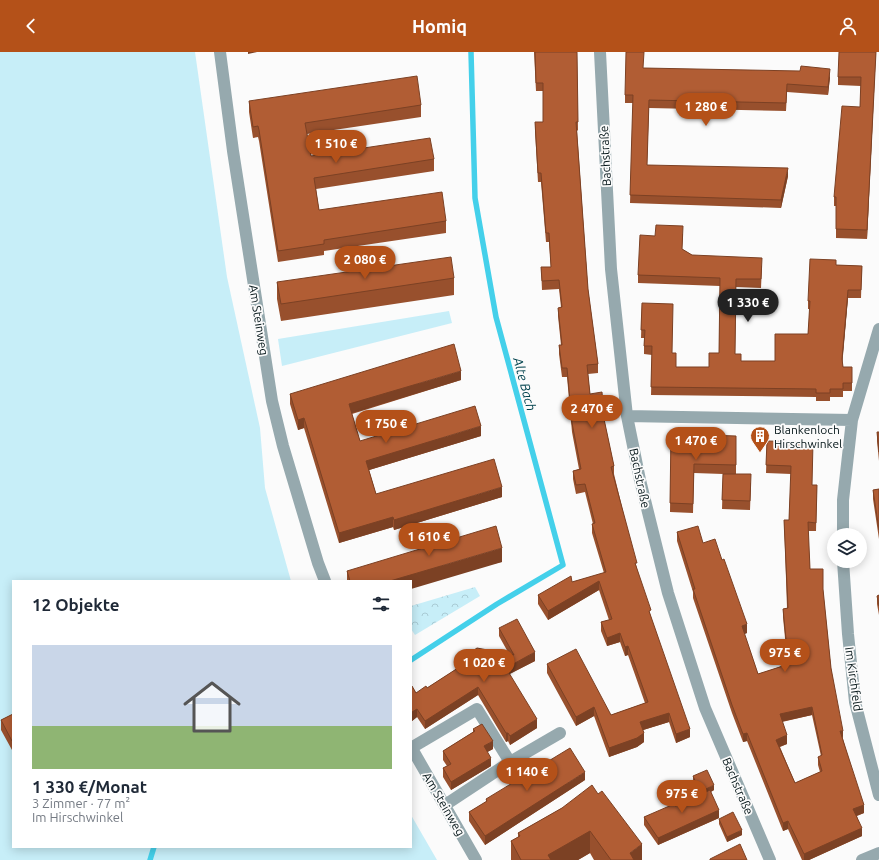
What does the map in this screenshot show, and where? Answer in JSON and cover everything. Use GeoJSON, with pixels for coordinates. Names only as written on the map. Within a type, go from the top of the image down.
{"type":"FeatureCollection","features":[{"type":"Feature","properties":{"kind":"street","name":"Am Steinweg"},"geometry":{"type":"LineString","coordinates":[[220,52],[237,181],[272,401],[283,446],[318,563],[325,580]]}},
{"type":"Feature","properties":{"kind":"street","name":"Bachstraße"},"geometry":{"type":"LineString","coordinates":[[600,52],[611,269],[627,416],[640,480],[668,593],[705,708],[770,860]]}},
{"type":"Feature","properties":{"kind":"street"},"geometry":{"type":"LineString","coordinates":[[843,528],[843,500],[852,420],[879,329]]}},
{"type":"Feature","properties":{"kind":"street"},"geometry":{"type":"LineString","coordinates":[[627,416],[852,420]]}},
{"type":"Feature","properties":{"kind":"street","name":"Im Kirchfeld"},"geometry":{"type":"LineString","coordinates":[[843,568],[855,702],[879,795]]}},
{"type":"Feature","properties":{"kind":"street"},"geometry":{"type":"LineString","coordinates":[[412,747],[477,709],[510,762]]}},
{"type":"Feature","properties":{"kind":"street"},"geometry":{"type":"LineString","coordinates":[[445,806],[510,762],[560,733]]}},
{"type":"Feature","properties":{"kind":"street","name":"Am Steinweg"},"geometry":{"type":"LineString","coordinates":[[412,750],[476,860]]}},
{"type":"Feature","properties":{"kind":"street"},"geometry":{"type":"LineString","coordinates":[[862,860],[879,853]]}},
{"type":"Feature","properties":{"kind":"green space"},"geometry":{"type":"Polygon","coordinates":[[[0,52],[195,52],[227,277],[260,428],[265,488],[291,580],[12,580],[12,848],[412,848],[412,817],[437,860],[0,860],[0,52]]]}},
{"type":"Feature","properties":{"kind":"green space"},"geometry":{"type":"Polygon","coordinates":[[[449,311],[452,323],[282,366],[278,339],[449,311]]]}},
{"type":"Feature","properties":{"kind":"green space"},"geometry":{"type":"Polygon","coordinates":[[[475,587],[480,596],[415,635],[412,630],[412,606],[475,587]]]}},
{"type":"Feature","properties":{"kind":"building"},"geometry":{"type":"Polygon","coordinates":[[[535,52],[577,52],[578,122],[576,122],[588,289],[598,364],[587,365],[590,394],[602,392],[604,419],[614,466],[611,467],[637,563],[635,563],[651,610],[649,611],[690,729],[676,734],[669,713],[640,722],[644,733],[637,738],[609,748],[594,707],[576,717],[547,664],[576,649],[611,715],[648,702],[628,646],[625,647],[620,633],[607,638],[601,622],[612,619],[599,581],[548,611],[538,595],[571,576],[572,582],[606,572],[592,524],[595,523],[585,484],[576,485],[573,471],[581,469],[572,423],[567,368],[562,368],[559,345],[562,345],[558,308],[562,307],[559,280],[542,281],[541,267],[551,267],[549,233],[546,233],[541,173],[538,173],[535,122],[543,122],[543,83],[536,83],[535,52]]]}},
{"type":"Feature","properties":{"kind":"building"},"geometry":{"type":"Polygon","coordinates":[[[626,52],[644,52],[643,68],[800,71],[801,66],[830,69],[828,87],[787,84],[786,103],[649,100],[647,165],[788,168],[781,200],[630,195],[633,95],[625,95],[626,52]]]}},
{"type":"Feature","properties":{"kind":"building"},"geometry":{"type":"Polygon","coordinates":[[[839,52],[876,52],[867,230],[836,229],[836,197],[834,197],[842,106],[860,107],[861,77],[838,77],[839,52]]]}},
{"type":"Feature","properties":{"kind":"building"},"geometry":{"type":"Polygon","coordinates":[[[417,76],[421,105],[305,123],[311,156],[430,138],[434,159],[314,178],[319,210],[442,192],[446,221],[324,240],[324,244],[278,251],[259,130],[258,126],[253,127],[249,101],[417,76]]]}},
{"type":"Feature","properties":{"kind":"building"},"geometry":{"type":"Polygon","coordinates":[[[656,225],[683,226],[682,249],[692,255],[762,258],[761,279],[736,279],[735,354],[741,354],[741,361],[775,361],[775,334],[808,334],[810,259],[836,260],[836,265],[862,266],[861,290],[848,290],[842,359],[843,367],[852,367],[852,383],[843,383],[843,389],[830,389],[830,393],[816,393],[816,389],[651,387],[652,346],[644,346],[645,330],[641,330],[642,303],[673,304],[672,353],[676,353],[676,367],[709,367],[709,353],[719,353],[720,278],[638,275],[640,235],[655,236],[656,225]]]}},
{"type":"Feature","properties":{"kind":"building"},"geometry":{"type":"Polygon","coordinates":[[[451,257],[454,278],[281,304],[277,282],[451,257]]]}},
{"type":"Feature","properties":{"kind":"building"},"geometry":{"type":"Polygon","coordinates":[[[454,344],[461,371],[349,404],[360,441],[475,406],[481,426],[366,461],[376,494],[494,459],[502,487],[394,520],[393,517],[339,533],[304,418],[298,420],[290,394],[454,344]]]}},
{"type":"Feature","properties":{"kind":"building"},"geometry":{"type":"Polygon","coordinates":[[[877,432],[879,432],[879,452],[877,432]]]}},
{"type":"Feature","properties":{"kind":"building"},"geometry":{"type":"Polygon","coordinates":[[[671,434],[736,436],[736,465],[694,464],[693,504],[670,503],[671,434]]]}},
{"type":"Feature","properties":{"kind":"building"},"geometry":{"type":"Polygon","coordinates":[[[767,441],[813,442],[812,485],[817,485],[816,523],[808,522],[810,569],[823,569],[823,589],[831,668],[843,731],[840,731],[864,805],[853,809],[862,828],[804,854],[788,821],[783,823],[747,733],[743,734],[693,589],[695,589],[677,532],[698,526],[703,543],[715,539],[722,560],[724,559],[747,624],[742,626],[758,674],[783,666],[782,659],[788,659],[783,609],[788,608],[784,520],[789,520],[791,466],[766,465],[767,441]],[[812,707],[780,714],[787,735],[776,740],[795,783],[822,771],[818,757],[822,755],[812,707]]]}},
{"type":"Feature","properties":{"kind":"building"},"geometry":{"type":"Polygon","coordinates":[[[723,474],[751,474],[750,501],[722,500],[723,474]]]}},
{"type":"Feature","properties":{"kind":"building"},"geometry":{"type":"Polygon","coordinates":[[[879,489],[879,530],[873,490],[879,489]]]}},
{"type":"Feature","properties":{"kind":"building"},"geometry":{"type":"Polygon","coordinates":[[[496,526],[502,548],[393,580],[350,580],[347,571],[496,526]]]}},
{"type":"Feature","properties":{"kind":"building"},"geometry":{"type":"Polygon","coordinates":[[[879,595],[879,606],[877,596],[879,595]]]}},
{"type":"Feature","properties":{"kind":"building"},"geometry":{"type":"Polygon","coordinates":[[[517,619],[535,652],[506,668],[537,719],[510,736],[506,733],[478,687],[425,721],[417,709],[412,712],[412,686],[416,693],[426,686],[427,688],[461,666],[458,661],[477,648],[514,655],[499,628],[517,619]]]}},
{"type":"Feature","properties":{"kind":"building"},"geometry":{"type":"Polygon","coordinates":[[[12,714],[12,741],[1,720],[12,714]]]}},
{"type":"Feature","properties":{"kind":"building"},"geometry":{"type":"Polygon","coordinates":[[[482,724],[493,741],[484,746],[491,758],[451,782],[443,768],[451,764],[443,751],[475,731],[473,729],[482,724]]]}},
{"type":"Feature","properties":{"kind":"building"},"geometry":{"type":"Polygon","coordinates":[[[570,748],[585,772],[485,836],[469,812],[487,801],[486,799],[570,748]]]}},
{"type":"Feature","properties":{"kind":"building"},"geometry":{"type":"Polygon","coordinates":[[[707,770],[714,785],[700,792],[693,776],[707,770]]]}},
{"type":"Feature","properties":{"kind":"building"},"geometry":{"type":"Polygon","coordinates":[[[592,785],[598,794],[602,791],[642,844],[630,853],[634,860],[611,860],[590,831],[548,855],[551,860],[521,860],[511,841],[520,836],[518,833],[562,808],[592,785]]]}},
{"type":"Feature","properties":{"kind":"building"},"geometry":{"type":"Polygon","coordinates":[[[710,790],[719,810],[658,838],[644,817],[674,804],[675,806],[710,790]]]}},
{"type":"Feature","properties":{"kind":"building"},"geometry":{"type":"Polygon","coordinates":[[[733,812],[742,830],[727,837],[719,819],[733,812]]]}},
{"type":"Feature","properties":{"kind":"building"},"geometry":{"type":"Polygon","coordinates":[[[740,844],[747,860],[710,860],[710,859],[740,844]]]}},
{"type":"Feature","properties":{"kind":"waterway","name":"Alte Bach"},"geometry":{"type":"LineString","coordinates":[[412,659],[497,604],[563,565],[496,317],[475,198],[471,52]]}},
{"type":"Feature","properties":{"kind":"waterway","name":"Alte Bach"},"geometry":{"type":"LineString","coordinates":[[150,860],[154,848]]}},
{"type":"Feature","properties":{"kind":"place","name":"Blankenloch Hirschwinkel"},"geometry":{"type":"Point","coordinates":[760,453]}}]}
